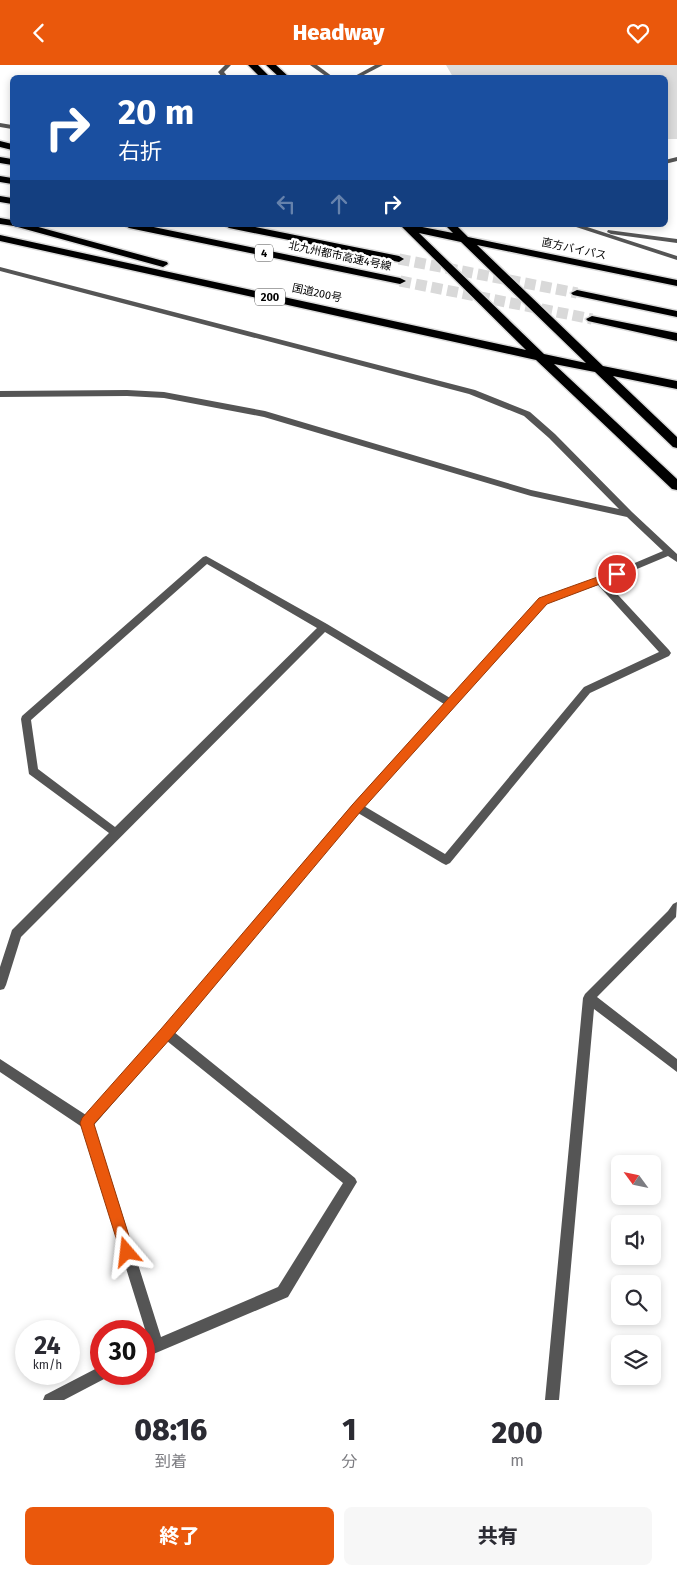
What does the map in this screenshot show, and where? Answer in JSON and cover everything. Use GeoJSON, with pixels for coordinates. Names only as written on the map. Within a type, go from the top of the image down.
{"type":"FeatureCollection","features":[{"type":"Feature","properties":{"kind":"highway"},"geometry":{"type":"LineString","coordinates":[[253,65],[262,75]]}},
{"type":"Feature","properties":{"kind":"highway"},"geometry":{"type":"LineString","coordinates":[[271,65],[282,75]]}},
{"type":"Feature","properties":{"kind":"highway"},"geometry":{"type":"LineString","coordinates":[[26,227],[346,313]]}},
{"type":"Feature","properties":{"kind":"highway","name":"北九州都市高速4号線"},"geometry":{"type":"LineString","coordinates":[[139,227],[400,281]]}},
{"type":"Feature","properties":{"kind":"highway","name":"北九州都市高速4号線"},"geometry":{"type":"LineString","coordinates":[[239,227],[399,259]]}},
{"type":"Feature","properties":{"kind":"highway"},"geometry":{"type":"LineString","coordinates":[[404,227],[677,486]]}},
{"type":"Feature","properties":{"kind":"highway"},"geometry":{"type":"LineString","coordinates":[[408,227],[467,239]]}},
{"type":"Feature","properties":{"kind":"highway"},"geometry":{"type":"LineString","coordinates":[[452,227],[677,444]]}},
{"type":"Feature","properties":{"kind":"highway","name":"国道200号"},"geometry":{"type":"LineString","coordinates":[[0,238],[540,357]]}},
{"type":"Feature","properties":{"kind":"highway","name":"直方バイパス"},"geometry":{"type":"LineString","coordinates":[[467,239],[677,283]]}},
{"type":"Feature","properties":{"kind":"highway"},"geometry":{"type":"LineString","coordinates":[[577,293],[677,314]]}},
{"type":"Feature","properties":{"kind":"highway"},"geometry":{"type":"LineString","coordinates":[[592,319],[677,337]]}},
{"type":"Feature","properties":{"kind":"highway","name":"200"},"geometry":{"type":"LineString","coordinates":[[540,357],[677,385]]}},
{"type":"Feature","properties":{"kind":"street"},"geometry":{"type":"LineString","coordinates":[[223,75],[221,72],[228,65]]}},
{"type":"Feature","properties":{"kind":"street"},"geometry":{"type":"LineString","coordinates":[[313,65],[327,75]]}},
{"type":"Feature","properties":{"kind":"street"},"geometry":{"type":"LineString","coordinates":[[360,75],[380,65]]}},
{"type":"Feature","properties":{"kind":"street"},"geometry":{"type":"LineString","coordinates":[[578,227],[677,258]]}},
{"type":"Feature","properties":{"kind":"street"},"geometry":{"type":"LineString","coordinates":[[582,229],[677,241]]}},
{"type":"Feature","properties":{"kind":"street"},"geometry":{"type":"LineString","coordinates":[[0,269],[472,392],[527,414],[552,436],[629,514],[677,559]]}},
{"type":"Feature","properties":{"kind":"street"},"geometry":{"type":"LineString","coordinates":[[0,394],[128,393],[174,396],[265,414],[531,493],[629,514]]}},
{"type":"Feature","properties":{"kind":"street"},"geometry":{"type":"LineString","coordinates":[[87,1123],[166,1033],[357,807],[543,601],[600,581],[669,552]]}},
{"type":"Feature","properties":{"kind":"street"},"geometry":{"type":"LineString","coordinates":[[116,833],[33,771],[26,719],[206,559],[451,703]]}},
{"type":"Feature","properties":{"kind":"street"},"geometry":{"type":"LineString","coordinates":[[357,807],[446,860],[587,690],[666,653],[600,581]]}},
{"type":"Feature","properties":{"kind":"street"},"geometry":{"type":"LineString","coordinates":[[0,985],[16,934],[324,627]]}},
{"type":"Feature","properties":{"kind":"street"},"geometry":{"type":"LineString","coordinates":[[552,1400],[589,998],[672,915],[677,907]]}},
{"type":"Feature","properties":{"kind":"street"},"geometry":{"type":"LineString","coordinates":[[589,998],[677,1066]]}},
{"type":"Feature","properties":{"kind":"street"},"geometry":{"type":"LineString","coordinates":[[0,1065],[87,1123],[156,1345],[283,1292],[351,1182],[166,1033]]}},
{"type":"Feature","properties":{"kind":"street"},"geometry":{"type":"LineString","coordinates":[[50,1400],[90,1379]]}},
{"type":"Feature","properties":{"kind":"shaded area"},"geometry":{"type":"Polygon","coordinates":[[[446,65],[677,65],[677,139],[668,139],[668,75],[452,75],[446,65]]]}},
{"type":"Feature","properties":{"kind":"tunnel"},"geometry":{"type":"LineString","coordinates":[[399,259],[577,293]]}},
{"type":"Feature","properties":{"kind":"tunnel"},"geometry":{"type":"LineString","coordinates":[[400,281],[592,319]]}},
{"type":"Feature","properties":{"kind":"route"},"geometry":{"type":"LineString","coordinates":[[127,1252],[87,1123],[166,1033],[357,807],[543,601],[617,574]]}}]}
